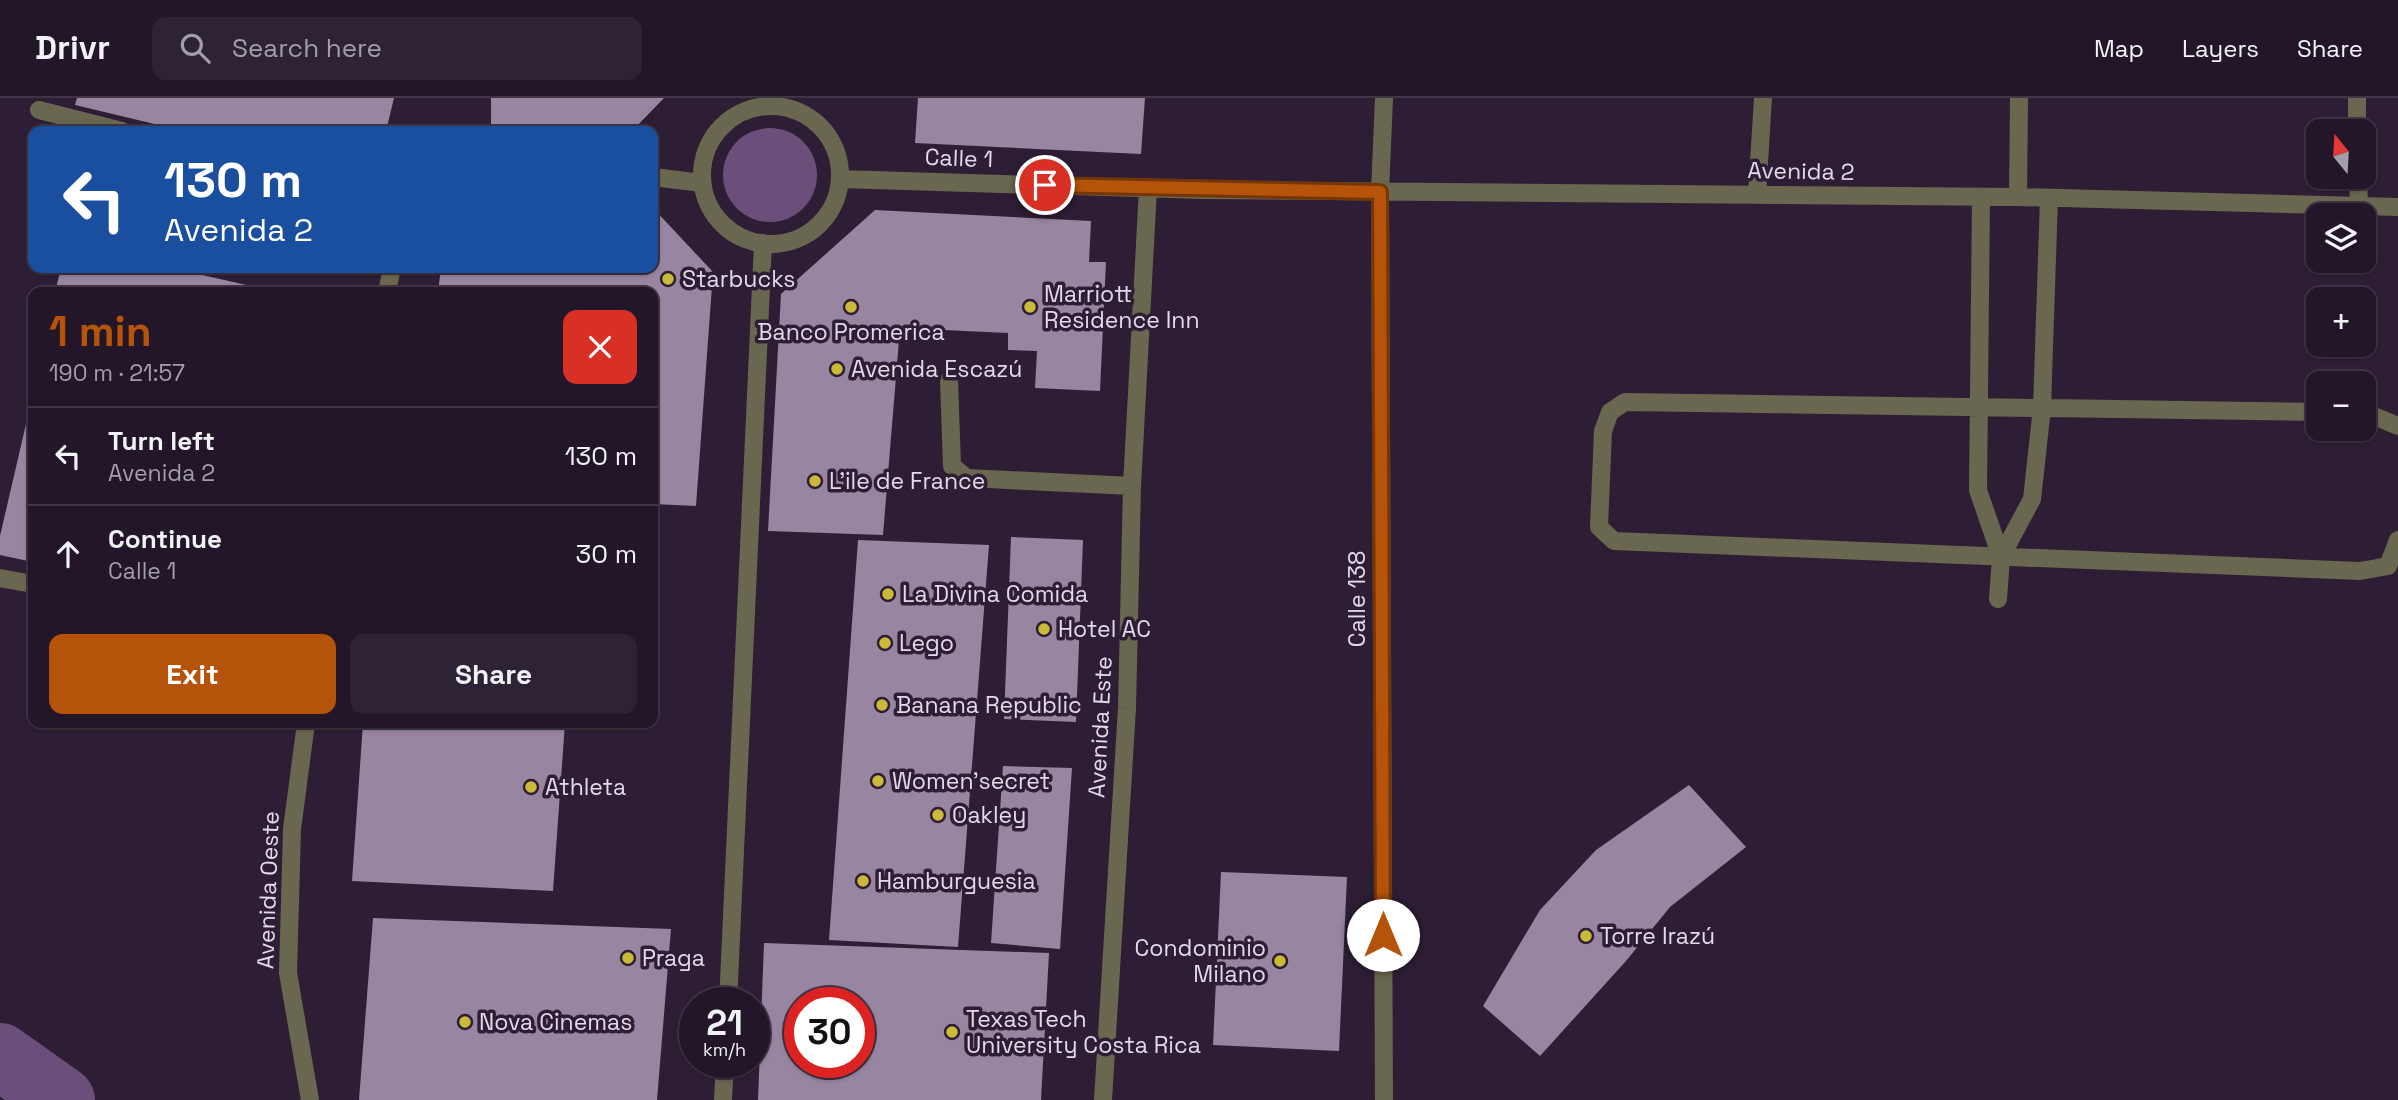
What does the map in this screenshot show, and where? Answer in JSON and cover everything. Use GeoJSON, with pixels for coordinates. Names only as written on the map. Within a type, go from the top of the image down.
{"type":"FeatureCollection","features":[{"type":"Feature","properties":{"kind":"street","name":"Calle 138"},"geometry":{"type":"LineString","coordinates":[[1384,98],[1380,192],[1384,1100]]}},
{"type":"Feature","properties":{"kind":"street"},"geometry":{"type":"LineString","coordinates":[[1757,195],[1763,98]]}},
{"type":"Feature","properties":{"kind":"street"},"geometry":{"type":"LineString","coordinates":[[2018,197],[2019,98]]}},
{"type":"Feature","properties":{"kind":"street"},"geometry":{"type":"LineString","coordinates":[[2357,98],[2357,119]]}},
{"type":"Feature","properties":{"kind":"street"},"geometry":{"type":"LineString","coordinates":[[746,105],[803,106],[832,141],[839,159],[837,197],[816,228],[782,243],[763,243],[741,238],[722,224],[708,205],[702,183],[703,161],[711,141],[724,124],[746,105]]}},
{"type":"Feature","properties":{"kind":"street"},"geometry":{"type":"LineString","coordinates":[[39,110],[102,126]]}},
{"type":"Feature","properties":{"kind":"street"},"geometry":{"type":"LineString","coordinates":[[658,178],[702,183]]}},
{"type":"Feature","properties":{"kind":"street","name":"Calle 1"},"geometry":{"type":"LineString","coordinates":[[840,179],[1203,190]]}},
{"type":"Feature","properties":{"kind":"street","name":"Avenida Este"},"geometry":{"type":"LineString","coordinates":[[1102,1100],[1127,708],[1132,486],[1148,188]]}},
{"type":"Feature","properties":{"kind":"street","name":"Avenida 2"},"geometry":{"type":"LineString","coordinates":[[1203,190],[2018,197],[2306,204]]}},
{"type":"Feature","properties":{"kind":"street"},"geometry":{"type":"LineString","coordinates":[[1981,197],[1978,490],[2001,557],[1998,599]]}},
{"type":"Feature","properties":{"kind":"street"},"geometry":{"type":"LineString","coordinates":[[2001,557],[2032,499],[2042,408],[2049,198]]}},
{"type":"Feature","properties":{"kind":"street","name":"Avenida 2"},"geometry":{"type":"LineString","coordinates":[[2376,206],[2398,207]]}},
{"type":"Feature","properties":{"kind":"street"},"geometry":{"type":"LineString","coordinates":[[729,987],[763,243]]}},
{"type":"Feature","properties":{"kind":"street"},"geometry":{"type":"LineString","coordinates":[[949,380],[952,466],[967,478],[1132,486]]}},
{"type":"Feature","properties":{"kind":"street"},"geometry":{"type":"LineString","coordinates":[[2306,412],[1625,402],[1610,412],[1603,431],[1599,527],[1614,541],[2360,571],[2388,566],[2398,540]]}},
{"type":"Feature","properties":{"kind":"street"},"geometry":{"type":"LineString","coordinates":[[2376,417],[2398,426]]}},
{"type":"Feature","properties":{"kind":"street"},"geometry":{"type":"LineString","coordinates":[[0,578],[28,583]]}},
{"type":"Feature","properties":{"kind":"street","name":"Avenida Oeste"},"geometry":{"type":"LineString","coordinates":[[305,728],[292,829],[288,972],[310,1100]]}},
{"type":"Feature","properties":{"kind":"street"},"geometry":{"type":"LineString","coordinates":[[723,1100],[724,1078]]}},
{"type":"Feature","properties":{"kind":"shaded area"},"geometry":{"type":"Polygon","coordinates":[[[770,128],[788,132],[803,142],[813,157],[817,175],[813,193],[803,208],[788,218],[770,222],[752,218],[737,208],[727,193],[723,175],[727,157],[737,142],[752,132],[770,128]]]}},
{"type":"Feature","properties":{"kind":"building"},"geometry":{"type":"Polygon","coordinates":[[[77,98],[394,98],[387,126],[163,126],[75,105],[77,98]]]}},
{"type":"Feature","properties":{"kind":"building"},"geometry":{"type":"Polygon","coordinates":[[[491,98],[664,98],[637,126],[491,126],[491,98]]]}},
{"type":"Feature","properties":{"kind":"building"},"geometry":{"type":"Polygon","coordinates":[[[918,98],[1145,98],[1141,154],[915,143],[918,98]]]}},
{"type":"Feature","properties":{"kind":"building","name":"Avenida Escazú"},"geometry":{"type":"Polygon","coordinates":[[[875,210],[1091,221],[1089,262],[1106,262],[1100,391],[1035,388],[1037,351],[1008,350],[1008,333],[900,328],[883,535],[768,531],[781,294],[875,210]]]}},
{"type":"Feature","properties":{"kind":"building"},"geometry":{"type":"Polygon","coordinates":[[[658,213],[713,272],[696,506],[658,504],[658,287],[439,287],[440,273],[658,273],[658,213]]]}},
{"type":"Feature","properties":{"kind":"building"},"geometry":{"type":"Polygon","coordinates":[[[60,273],[194,273],[255,287],[56,287],[60,273]]]}},
{"type":"Feature","properties":{"kind":"building"},"geometry":{"type":"Polygon","coordinates":[[[28,416],[28,561],[0,555],[0,536],[28,416]]]}},
{"type":"Feature","properties":{"kind":"building","name":"Hotel AC"},"geometry":{"type":"Polygon","coordinates":[[[1011,537],[1083,540],[1076,722],[1004,719],[1011,537]]]}},
{"type":"Feature","properties":{"kind":"building"},"geometry":{"type":"Polygon","coordinates":[[[858,540],[989,545],[958,947],[829,940],[858,540]]]}},
{"type":"Feature","properties":{"kind":"building"},"geometry":{"type":"Polygon","coordinates":[[[363,728],[565,728],[553,891],[352,881],[363,728]]]}},
{"type":"Feature","properties":{"kind":"building"},"geometry":{"type":"Polygon","coordinates":[[[1003,766],[1072,768],[1060,949],[991,943],[1003,766]]]}},
{"type":"Feature","properties":{"kind":"building","name":"Torre Irazú"},"geometry":{"type":"Polygon","coordinates":[[[1689,785],[1746,847],[1670,907],[1626,961],[1540,1056],[1483,1006],[1540,910],[1596,850],[1689,785]]]}},
{"type":"Feature","properties":{"kind":"building","name":"Condominio Milano"},"geometry":{"type":"Polygon","coordinates":[[[1221,872],[1347,877],[1339,1051],[1213,1045],[1221,872]]]}},
{"type":"Feature","properties":{"kind":"building"},"geometry":{"type":"Polygon","coordinates":[[[373,918],[671,929],[657,1100],[359,1100],[373,918]]]}},
{"type":"Feature","properties":{"kind":"building","name":"Texas Tech University Costa Rica"},"geometry":{"type":"Polygon","coordinates":[[[764,943],[1049,953],[1041,1100],[758,1100],[759,1078],[770,1078],[770,987],[762,987],[764,943]]]}},
{"type":"Feature","properties":{"kind":"waterway"},"geometry":{"type":"LineString","coordinates":[[0,1056],[62,1100]]}},
{"type":"Feature","properties":{"kind":"place","name":"Starbucks"},"geometry":{"type":"Point","coordinates":[668,279]}},
{"type":"Feature","properties":{"kind":"place","name":"Banco Promerica"},"geometry":{"type":"Point","coordinates":[851,307]}},
{"type":"Feature","properties":{"kind":"place","name":"Marriott Residence Inn"},"geometry":{"type":"Point","coordinates":[1030,307]}},
{"type":"Feature","properties":{"kind":"place","name":"Avenida Escazú"},"geometry":{"type":"Point","coordinates":[837,369]}},
{"type":"Feature","properties":{"kind":"place","name":"L'ile de France"},"geometry":{"type":"Point","coordinates":[815,481]}},
{"type":"Feature","properties":{"kind":"place","name":"La Divina Comida"},"geometry":{"type":"Point","coordinates":[888,594]}},
{"type":"Feature","properties":{"kind":"place","name":"Hotel AC"},"geometry":{"type":"Point","coordinates":[1044,629]}},
{"type":"Feature","properties":{"kind":"place","name":"Lego"},"geometry":{"type":"Point","coordinates":[885,643]}},
{"type":"Feature","properties":{"kind":"place","name":"Banana Republic"},"geometry":{"type":"Point","coordinates":[882,705]}},
{"type":"Feature","properties":{"kind":"place","name":"Women'secret"},"geometry":{"type":"Point","coordinates":[878,781]}},
{"type":"Feature","properties":{"kind":"place","name":"Athleta"},"geometry":{"type":"Point","coordinates":[531,787]}},
{"type":"Feature","properties":{"kind":"place","name":"Oakley"},"geometry":{"type":"Point","coordinates":[938,815]}},
{"type":"Feature","properties":{"kind":"place","name":"Hamburguesia"},"geometry":{"type":"Point","coordinates":[863,881]}},
{"type":"Feature","properties":{"kind":"place","name":"Torre Irazú"},"geometry":{"type":"Point","coordinates":[1586,936]}},
{"type":"Feature","properties":{"kind":"place","name":"Praga"},"geometry":{"type":"Point","coordinates":[628,958]}},
{"type":"Feature","properties":{"kind":"place","name":"Condominio Milano"},"geometry":{"type":"Point","coordinates":[1280,961]}},
{"type":"Feature","properties":{"kind":"place","name":"Nova Cinemas"},"geometry":{"type":"Point","coordinates":[465,1022]}},
{"type":"Feature","properties":{"kind":"place","name":"Texas Tech University Costa Rica"},"geometry":{"type":"Point","coordinates":[952,1032]}},
{"type":"Feature","properties":{"kind":"route"},"geometry":{"type":"LineString","coordinates":[[1045,185],[1380,192],[1383,935]]}}]}
